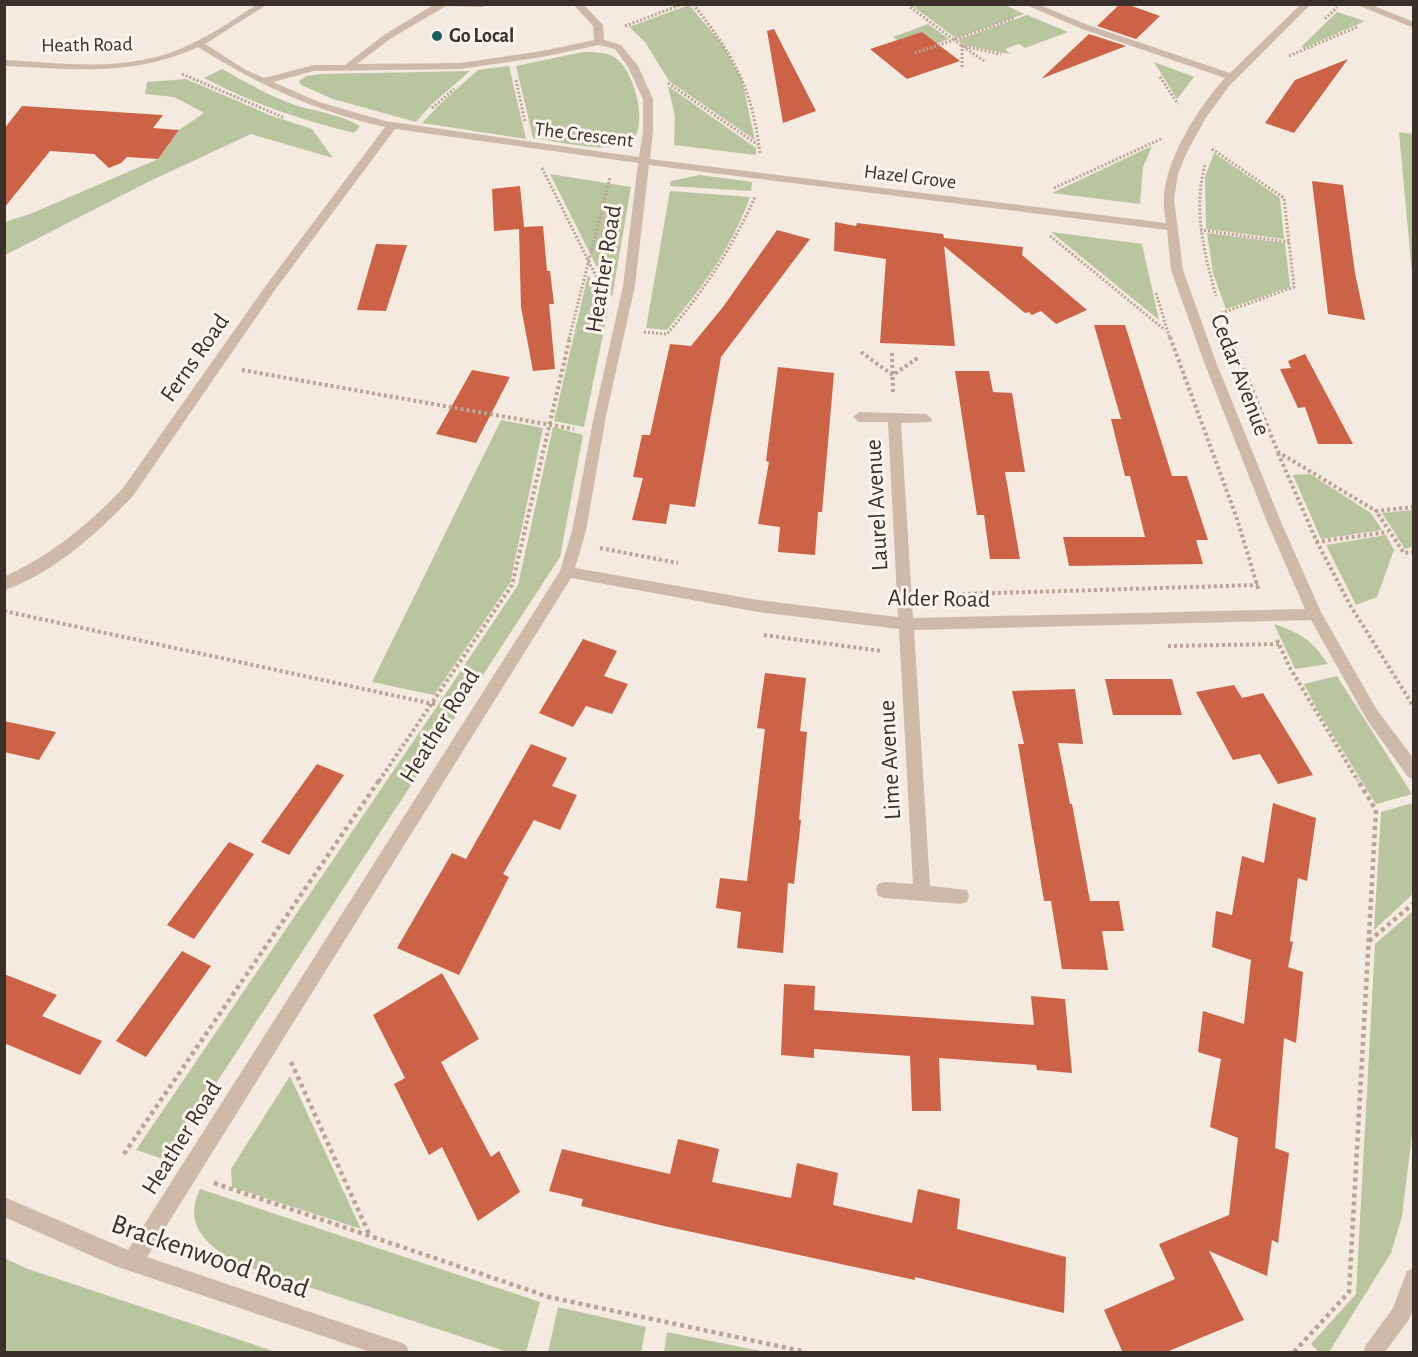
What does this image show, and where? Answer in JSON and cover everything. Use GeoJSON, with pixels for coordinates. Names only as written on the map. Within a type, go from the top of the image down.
{"type":"FeatureCollection","features":[{"type":"Feature","properties":{"kind":"street","name":"Heath Road"},"geometry":{"type":"LineString","coordinates":[[4,63],[126,66],[163,58],[199,44],[264,4]]}},
{"type":"Feature","properties":{"kind":"street"},"geometry":{"type":"LineString","coordinates":[[349,66],[387,37],[442,4]]}},
{"type":"Feature","properties":{"kind":"street"},"geometry":{"type":"LineString","coordinates":[[449,4],[482,4]]}},
{"type":"Feature","properties":{"kind":"street"},"geometry":{"type":"LineString","coordinates":[[263,81],[314,68],[349,66],[399,69],[460,66],[512,59],[599,39],[598,25],[577,4]]}},
{"type":"Feature","properties":{"kind":"street"},"geometry":{"type":"LineString","coordinates":[[1028,4],[1039,10],[1231,77]]}},
{"type":"Feature","properties":{"kind":"street","name":"Cedar Avenue"},"geometry":{"type":"LineString","coordinates":[[1307,4],[1231,77],[1196,126],[1173,174],[1169,199],[1177,270],[1210,362],[1315,614],[1372,715],[1413,772]]}},
{"type":"Feature","properties":{"kind":"street"},"geometry":{"type":"LineString","coordinates":[[1359,4],[1413,25]]}},
{"type":"Feature","properties":{"kind":"street","name":"The Crescent"},"geometry":{"type":"LineString","coordinates":[[199,44],[243,72],[315,104],[392,125],[644,161],[648,132],[648,99],[633,66],[618,47],[599,39]]}},
{"type":"Feature","properties":{"kind":"street","name":"Ferns Road"},"geometry":{"type":"LineString","coordinates":[[4,585],[39,568],[105,517],[128,492],[271,287],[392,125]]}},
{"type":"Feature","properties":{"kind":"street","name":"Hazel Grove"},"geometry":{"type":"LineString","coordinates":[[644,161],[1172,227]]}},
{"type":"Feature","properties":{"kind":"street","name":"Heather Road"},"geometry":{"type":"LineString","coordinates":[[132,1262],[567,572],[579,531],[597,433],[629,286],[644,161]]}},
{"type":"Feature","properties":{"kind":"street","name":"Laurel Avenue"},"geometry":{"type":"LineString","coordinates":[[859,417],[926,419]]}},
{"type":"Feature","properties":{"kind":"street","name":"Laurel Avenue"},"geometry":{"type":"LineString","coordinates":[[894,418],[906,624]]}},
{"type":"Feature","properties":{"kind":"street","name":"Alder Road"},"geometry":{"type":"LineString","coordinates":[[567,572],[758,606],[906,624],[1315,614]]}},
{"type":"Feature","properties":{"kind":"street","name":"Lime Avenue"},"geometry":{"type":"LineString","coordinates":[[906,624],[922,892]]}},
{"type":"Feature","properties":{"kind":"street"},"geometry":{"type":"LineString","coordinates":[[884,890],[961,896]]}},
{"type":"Feature","properties":{"kind":"street","name":"Brackenwood Road"},"geometry":{"type":"LineString","coordinates":[[4,1207],[132,1262],[399,1353]]}},
{"type":"Feature","properties":{"kind":"street"},"geometry":{"type":"LineString","coordinates":[[1373,1353],[1401,1314],[1413,1278]]}},
{"type":"Feature","properties":{"kind":"path"},"geometry":{"type":"LineString","coordinates":[[599,39],[683,4]]}},
{"type":"Feature","properties":{"kind":"path"},"geometry":{"type":"LineString","coordinates":[[908,6],[917,4]]}},
{"type":"Feature","properties":{"kind":"path"},"geometry":{"type":"LineString","coordinates":[[1319,25],[1340,4]]}},
{"type":"Feature","properties":{"kind":"path"},"geometry":{"type":"LineString","coordinates":[[908,6],[984,61]]}},
{"type":"Feature","properties":{"kind":"path"},"geometry":{"type":"LineString","coordinates":[[915,53],[1039,10]]}},
{"type":"Feature","properties":{"kind":"path"},"geometry":{"type":"LineString","coordinates":[[1294,49],[1286,57],[1368,22],[1379,12]]}},
{"type":"Feature","properties":{"kind":"path"},"geometry":{"type":"LineString","coordinates":[[962,46],[1001,54]]}},
{"type":"Feature","properties":{"kind":"path"},"geometry":{"type":"LineString","coordinates":[[962,46],[962,67]]}},
{"type":"Feature","properties":{"kind":"path"},"geometry":{"type":"LineString","coordinates":[[512,59],[531,146],[612,307],[624,308]]}},
{"type":"Feature","properties":{"kind":"path"},"geometry":{"type":"LineString","coordinates":[[1176,106],[1207,69]]}},
{"type":"Feature","properties":{"kind":"path"},"geometry":{"type":"LineString","coordinates":[[179,74],[198,79],[238,99],[293,120]]}},
{"type":"Feature","properties":{"kind":"path"},"geometry":{"type":"LineString","coordinates":[[639,79],[663,80],[759,146]]}},
{"type":"Feature","properties":{"kind":"path"},"geometry":{"type":"LineString","coordinates":[[1053,189],[1158,140],[1196,126]]}},
{"type":"Feature","properties":{"kind":"path"},"geometry":{"type":"LineString","coordinates":[[1155,147],[1161,134]]}},
{"type":"Feature","properties":{"kind":"path"},"geometry":{"type":"LineString","coordinates":[[1216,142],[1204,169],[1199,194],[1202,230],[1217,301]]}},
{"type":"Feature","properties":{"kind":"path"},"geometry":{"type":"LineString","coordinates":[[1191,310],[1220,312],[1294,287],[1284,198],[1212,149]]}},
{"type":"Feature","properties":{"kind":"path"},"geometry":{"type":"LineString","coordinates":[[124,1154],[512,585],[548,424],[588,260],[616,158]]}},
{"type":"Feature","properties":{"kind":"path"},"geometry":{"type":"LineString","coordinates":[[1017,209],[1167,331],[1210,362]]}},
{"type":"Feature","properties":{"kind":"path"},"geometry":{"type":"LineString","coordinates":[[1172,227],[1289,242]]}},
{"type":"Feature","properties":{"kind":"path"},"geometry":{"type":"LineString","coordinates":[[1154,286],[1167,331],[1249,553],[1266,616],[1290,668],[1376,810],[1349,1292],[1294,1353]]}},
{"type":"Feature","properties":{"kind":"path"},"geometry":{"type":"LineString","coordinates":[[1234,346],[1317,542],[1350,605],[1413,707]]}},
{"type":"Feature","properties":{"kind":"path"},"geometry":{"type":"LineString","coordinates":[[861,352],[893,375]]}},
{"type":"Feature","properties":{"kind":"path"},"geometry":{"type":"LineString","coordinates":[[892,353],[894,418]]}},
{"type":"Feature","properties":{"kind":"path"},"geometry":{"type":"LineString","coordinates":[[893,375],[919,357]]}},
{"type":"Feature","properties":{"kind":"path"},"geometry":{"type":"LineString","coordinates":[[217,365],[597,433]]}},
{"type":"Feature","properties":{"kind":"path"},"geometry":{"type":"LineString","coordinates":[[1278,452],[1376,511],[1404,554],[1413,552]]}},
{"type":"Feature","properties":{"kind":"path"},"geometry":{"type":"LineString","coordinates":[[1376,511],[1413,507]]}},
{"type":"Feature","properties":{"kind":"path"},"geometry":{"type":"LineString","coordinates":[[1285,546],[1388,531]]}},
{"type":"Feature","properties":{"kind":"path"},"geometry":{"type":"LineString","coordinates":[[4,611],[438,705]]}},
{"type":"Feature","properties":{"kind":"path"},"geometry":{"type":"LineString","coordinates":[[1369,942],[1413,903]]}},
{"type":"Feature","properties":{"kind":"path"},"geometry":{"type":"LineString","coordinates":[[277,1032],[371,1236]]}},
{"type":"Feature","properties":{"kind":"path"},"geometry":{"type":"LineString","coordinates":[[187,1174],[549,1297],[806,1353]]}},
{"type":"Feature","properties":{"kind":"green space"},"geometry":{"type":"Polygon","coordinates":[[[689,5],[723,45],[742,80],[755,140],[669,81],[645,42],[629,27],[689,5]]]}},
{"type":"Feature","properties":{"kind":"green space"},"geometry":{"type":"Polygon","coordinates":[[[922,5],[1005,5],[1024,14],[956,38],[914,7],[922,5]]]}},
{"type":"Feature","properties":{"kind":"green space"},"geometry":{"type":"Polygon","coordinates":[[[1337,12],[1365,21],[1304,48],[1301,47],[1337,12]]]}},
{"type":"Feature","properties":{"kind":"green space"},"geometry":{"type":"Polygon","coordinates":[[[1027,15],[1068,32],[1025,48],[1019,44],[1005,49],[1010,54],[964,45],[958,40],[1027,15]]]}},
{"type":"Feature","properties":{"kind":"green space"},"geometry":{"type":"Polygon","coordinates":[[[928,24],[949,39],[913,52],[893,37],[928,24]]]}},
{"type":"Feature","properties":{"kind":"green space"},"geometry":{"type":"Polygon","coordinates":[[[583,52],[611,55],[628,73],[639,113],[639,125],[635,136],[629,143],[620,146],[596,147],[533,138],[516,66],[583,52]]]}},
{"type":"Feature","properties":{"kind":"green space"},"geometry":{"type":"Polygon","coordinates":[[[1154,62],[1194,77],[1177,99],[1154,62]]]}},
{"type":"Feature","properties":{"kind":"green space"},"geometry":{"type":"Polygon","coordinates":[[[509,66],[526,139],[422,123],[478,70],[509,66]]]}},
{"type":"Feature","properties":{"kind":"green space"},"geometry":{"type":"Polygon","coordinates":[[[222,69],[278,98],[298,106],[338,116],[360,126],[354,133],[314,122],[260,104],[204,78],[222,69]]]}},
{"type":"Feature","properties":{"kind":"green space"},"geometry":{"type":"Polygon","coordinates":[[[470,71],[431,105],[416,122],[333,99],[301,85],[299,81],[307,76],[321,74],[470,71]]]}},
{"type":"Feature","properties":{"kind":"green space"},"geometry":{"type":"Polygon","coordinates":[[[186,79],[272,116],[312,129],[333,158],[251,134],[150,181],[5,255],[5,222],[30,214],[158,159],[179,130],[204,113],[174,97],[145,94],[147,82],[186,79]]]}},
{"type":"Feature","properties":{"kind":"green space"},"geometry":{"type":"Polygon","coordinates":[[[668,86],[756,148],[756,155],[674,145],[675,116],[668,86]]]}},
{"type":"Feature","properties":{"kind":"green space"},"geometry":{"type":"Polygon","coordinates":[[[1399,132],[1413,134],[1413,285],[1399,132]]]}},
{"type":"Feature","properties":{"kind":"green space"},"geometry":{"type":"Polygon","coordinates":[[[1152,146],[1143,167],[1140,204],[1052,193],[1152,146]]]}},
{"type":"Feature","properties":{"kind":"green space"},"geometry":{"type":"Polygon","coordinates":[[[1214,153],[1280,198],[1284,239],[1206,229],[1205,177],[1214,153]]]}},
{"type":"Feature","properties":{"kind":"green space"},"geometry":{"type":"Polygon","coordinates":[[[550,174],[631,187],[612,297],[550,174]]]}},
{"type":"Feature","properties":{"kind":"green space"},"geometry":{"type":"Polygon","coordinates":[[[700,175],[752,182],[751,191],[670,186],[671,181],[700,175]]]}},
{"type":"Feature","properties":{"kind":"green space"},"geometry":{"type":"Polygon","coordinates":[[[670,191],[750,197],[725,250],[680,315],[667,330],[646,328],[670,191]]]}},
{"type":"Feature","properties":{"kind":"green space"},"geometry":{"type":"Polygon","coordinates":[[[1051,232],[1142,244],[1159,320],[1051,232]]]}},
{"type":"Feature","properties":{"kind":"green space"},"geometry":{"type":"Polygon","coordinates":[[[1207,233],[1285,243],[1290,287],[1226,309],[1213,273],[1207,233]]]}},
{"type":"Feature","properties":{"kind":"green space"},"geometry":{"type":"Polygon","coordinates":[[[588,275],[608,310],[584,427],[554,421],[588,275]]]}},
{"type":"Feature","properties":{"kind":"green space"},"geometry":{"type":"Polygon","coordinates":[[[501,420],[543,428],[510,583],[434,695],[372,682],[501,420]]]}},
{"type":"Feature","properties":{"kind":"green space"},"geometry":{"type":"Polygon","coordinates":[[[553,427],[583,435],[560,557],[166,1160],[136,1150],[518,585],[553,427]]]}},
{"type":"Feature","properties":{"kind":"green space"},"geometry":{"type":"Polygon","coordinates":[[[1310,474],[1371,513],[1382,530],[1321,539],[1293,475],[1310,474]]]}},
{"type":"Feature","properties":{"kind":"green space"},"geometry":{"type":"Polygon","coordinates":[[[1413,510],[1413,547],[1405,549],[1382,513],[1413,510]]]}},
{"type":"Feature","properties":{"kind":"green space"},"geometry":{"type":"Polygon","coordinates":[[[1386,535],[1394,550],[1377,597],[1356,605],[1326,545],[1386,535]]]}},
{"type":"Feature","properties":{"kind":"green space"},"geometry":{"type":"Polygon","coordinates":[[[1274,624],[1305,638],[1328,664],[1295,669],[1274,624]]]}},
{"type":"Feature","properties":{"kind":"green space"},"geometry":{"type":"Polygon","coordinates":[[[1337,676],[1412,794],[1376,804],[1318,711],[1304,684],[1337,676]]]}},
{"type":"Feature","properties":{"kind":"green space"},"geometry":{"type":"Polygon","coordinates":[[[1413,803],[1413,894],[1374,930],[1381,812],[1413,803]]]}},
{"type":"Feature","properties":{"kind":"green space"},"geometry":{"type":"Polygon","coordinates":[[[1413,911],[1414,1118],[1402,1216],[1391,1253],[1329,1352],[1319,1352],[1311,1344],[1356,1294],[1375,944],[1413,911]]]}},
{"type":"Feature","properties":{"kind":"green space"},"geometry":{"type":"Polygon","coordinates":[[[290,1076],[361,1229],[232,1187],[231,1169],[290,1076]]]}},
{"type":"Feature","properties":{"kind":"green space"},"geometry":{"type":"Polygon","coordinates":[[[200,1189],[540,1302],[526,1352],[508,1352],[238,1264],[217,1250],[201,1234],[194,1214],[195,1202],[200,1189]]]}},
{"type":"Feature","properties":{"kind":"green space"},"geometry":{"type":"Polygon","coordinates":[[[4,1258],[28,1269],[276,1352],[5,1352],[4,1258]]]}},
{"type":"Feature","properties":{"kind":"green space"},"geometry":{"type":"Polygon","coordinates":[[[558,1307],[646,1327],[641,1352],[548,1352],[558,1307]]]}},
{"type":"Feature","properties":{"kind":"green space"},"geometry":{"type":"Polygon","coordinates":[[[667,1332],[765,1352],[664,1352],[667,1332]]]}},
{"type":"Feature","properties":{"kind":"building"},"geometry":{"type":"Polygon","coordinates":[[[1120,4],[1160,16],[1136,39],[1097,26],[1120,4]]]}},
{"type":"Feature","properties":{"kind":"building"},"geometry":{"type":"Polygon","coordinates":[[[774,29],[816,111],[783,123],[767,31],[774,29]]]}},
{"type":"Feature","properties":{"kind":"building"},"geometry":{"type":"Polygon","coordinates":[[[922,32],[960,61],[907,79],[870,49],[922,32]]]}},
{"type":"Feature","properties":{"kind":"building"},"geometry":{"type":"Polygon","coordinates":[[[1089,34],[1126,46],[1042,78],[1089,34]]]}},
{"type":"Feature","properties":{"kind":"building"},"geometry":{"type":"Polygon","coordinates":[[[1348,59],[1294,133],[1265,123],[1295,80],[1348,59]]]}},
{"type":"Feature","properties":{"kind":"building"},"geometry":{"type":"Polygon","coordinates":[[[22,106],[163,115],[153,128],[179,130],[158,159],[127,157],[121,163],[109,168],[94,154],[50,151],[4,208],[4,129],[22,106]]]}},
{"type":"Feature","properties":{"kind":"building"},"geometry":{"type":"Polygon","coordinates":[[[1312,181],[1343,185],[1355,273],[1365,320],[1328,314],[1312,181]]]}},
{"type":"Feature","properties":{"kind":"building"},"geometry":{"type":"Polygon","coordinates":[[[520,186],[524,227],[543,226],[547,271],[550,271],[554,304],[549,304],[555,369],[533,371],[521,307],[519,229],[494,231],[492,189],[520,186]]]}},
{"type":"Feature","properties":{"kind":"building"},"geometry":{"type":"Polygon","coordinates":[[[835,222],[943,234],[944,238],[1023,247],[1022,255],[1087,310],[1056,324],[1041,311],[1032,315],[1029,312],[1025,313],[944,246],[955,346],[880,343],[886,259],[834,251],[835,222]]]}},
{"type":"Feature","properties":{"kind":"building"},"geometry":{"type":"Polygon","coordinates":[[[777,230],[810,239],[721,357],[695,507],[670,504],[666,524],[632,520],[643,478],[633,477],[642,435],[650,435],[670,344],[691,346],[723,307],[777,230]]]}},
{"type":"Feature","properties":{"kind":"building"},"geometry":{"type":"Polygon","coordinates":[[[376,244],[407,245],[386,311],[357,310],[376,244]]]}},
{"type":"Feature","properties":{"kind":"building"},"geometry":{"type":"Polygon","coordinates":[[[1094,325],[1125,325],[1172,476],[1187,476],[1208,540],[1196,540],[1203,564],[1069,566],[1063,537],[1145,537],[1130,476],[1125,476],[1111,419],[1121,419],[1094,325]]]}},
{"type":"Feature","properties":{"kind":"building"},"geometry":{"type":"Polygon","coordinates":[[[1305,354],[1353,444],[1318,444],[1305,407],[1298,408],[1280,369],[1291,368],[1288,361],[1305,354]]]}},
{"type":"Feature","properties":{"kind":"building"},"geometry":{"type":"Polygon","coordinates":[[[778,367],[834,373],[822,512],[818,512],[815,555],[778,552],[780,527],[758,524],[769,462],[766,461],[778,367]]]}},
{"type":"Feature","properties":{"kind":"building"},"geometry":{"type":"Polygon","coordinates":[[[472,370],[510,377],[476,443],[436,434],[472,370]]]}},
{"type":"Feature","properties":{"kind":"building"},"geometry":{"type":"Polygon","coordinates":[[[955,371],[989,371],[993,392],[1012,393],[1025,472],[1005,472],[1020,559],[990,559],[984,515],[977,515],[955,371]]]}},
{"type":"Feature","properties":{"kind":"building"},"geometry":{"type":"Polygon","coordinates":[[[583,639],[617,651],[604,676],[628,684],[612,714],[586,706],[573,727],[539,713],[583,639]]]}},
{"type":"Feature","properties":{"kind":"building"},"geometry":{"type":"Polygon","coordinates":[[[765,673],[806,678],[800,731],[807,732],[799,820],[801,820],[794,884],[788,883],[783,953],[737,948],[741,912],[716,908],[720,878],[747,881],[765,729],[757,728],[765,673]]]}},
{"type":"Feature","properties":{"kind":"building"},"geometry":{"type":"Polygon","coordinates":[[[1105,679],[1172,679],[1182,715],[1113,715],[1105,679]]]}},
{"type":"Feature","properties":{"kind":"building"},"geometry":{"type":"Polygon","coordinates":[[[1234,685],[1242,698],[1263,693],[1313,775],[1278,784],[1260,754],[1233,760],[1196,692],[1234,685]]]}},
{"type":"Feature","properties":{"kind":"building"},"geometry":{"type":"Polygon","coordinates":[[[1075,689],[1083,744],[1058,743],[1090,901],[1119,901],[1124,931],[1102,931],[1108,970],[1062,969],[1051,901],[1044,901],[1018,744],[1024,744],[1012,691],[1075,689]]]}},
{"type":"Feature","properties":{"kind":"building"},"geometry":{"type":"Polygon","coordinates":[[[4,721],[56,732],[39,760],[4,752],[4,721]]]}},
{"type":"Feature","properties":{"kind":"building"},"geometry":{"type":"Polygon","coordinates":[[[531,744],[567,758],[552,786],[577,795],[560,830],[534,820],[503,874],[509,877],[459,975],[397,948],[452,853],[466,859],[531,744]]]}},
{"type":"Feature","properties":{"kind":"building"},"geometry":{"type":"Polygon","coordinates":[[[317,764],[344,775],[289,855],[261,842],[317,764]]]}},
{"type":"Feature","properties":{"kind":"building"},"geometry":{"type":"Polygon","coordinates":[[[1273,803],[1316,818],[1307,881],[1298,878],[1290,941],[1293,942],[1288,967],[1303,972],[1296,1043],[1284,1038],[1275,1148],[1289,1153],[1278,1243],[1272,1240],[1267,1276],[1209,1251],[1244,1320],[1164,1353],[1123,1353],[1104,1310],[1175,1279],[1159,1244],[1229,1215],[1238,1138],[1210,1127],[1221,1059],[1198,1052],[1203,1011],[1244,1024],[1251,960],[1212,947],[1216,911],[1232,915],[1242,856],[1264,863],[1273,803]]]}},
{"type":"Feature","properties":{"kind":"building"},"geometry":{"type":"Polygon","coordinates":[[[229,842],[254,854],[194,939],[167,925],[229,842]]]}},
{"type":"Feature","properties":{"kind":"building"},"geometry":{"type":"Polygon","coordinates":[[[182,951],[211,966],[146,1057],[116,1041],[182,951]]]}},
{"type":"Feature","properties":{"kind":"building"},"geometry":{"type":"Polygon","coordinates":[[[442,973],[479,1039],[441,1062],[491,1157],[499,1151],[520,1192],[478,1221],[442,1147],[429,1155],[394,1084],[405,1078],[373,1015],[442,973]]]}},
{"type":"Feature","properties":{"kind":"building"},"geometry":{"type":"Polygon","coordinates":[[[4,974],[57,995],[42,1016],[102,1041],[80,1075],[4,1043],[4,974]]]}},
{"type":"Feature","properties":{"kind":"building"},"geometry":{"type":"Polygon","coordinates":[[[784,984],[815,986],[814,1010],[1034,1025],[1031,996],[1065,999],[1072,1073],[1037,1070],[1036,1065],[939,1058],[941,1111],[912,1111],[910,1056],[814,1049],[814,1058],[781,1055],[784,984]]]}},
{"type":"Feature","properties":{"kind":"building"},"geometry":{"type":"Polygon","coordinates":[[[678,1139],[719,1149],[712,1182],[791,1198],[797,1163],[838,1173],[833,1205],[912,1223],[918,1189],[960,1199],[957,1229],[1066,1257],[1064,1313],[915,1277],[915,1280],[664,1226],[581,1206],[583,1199],[549,1191],[562,1149],[670,1174],[678,1139]]]}},
{"type":"Feature","properties":{"kind":"place","name":"Go Local"},"geometry":{"type":"Point","coordinates":[437,36]}}]}
